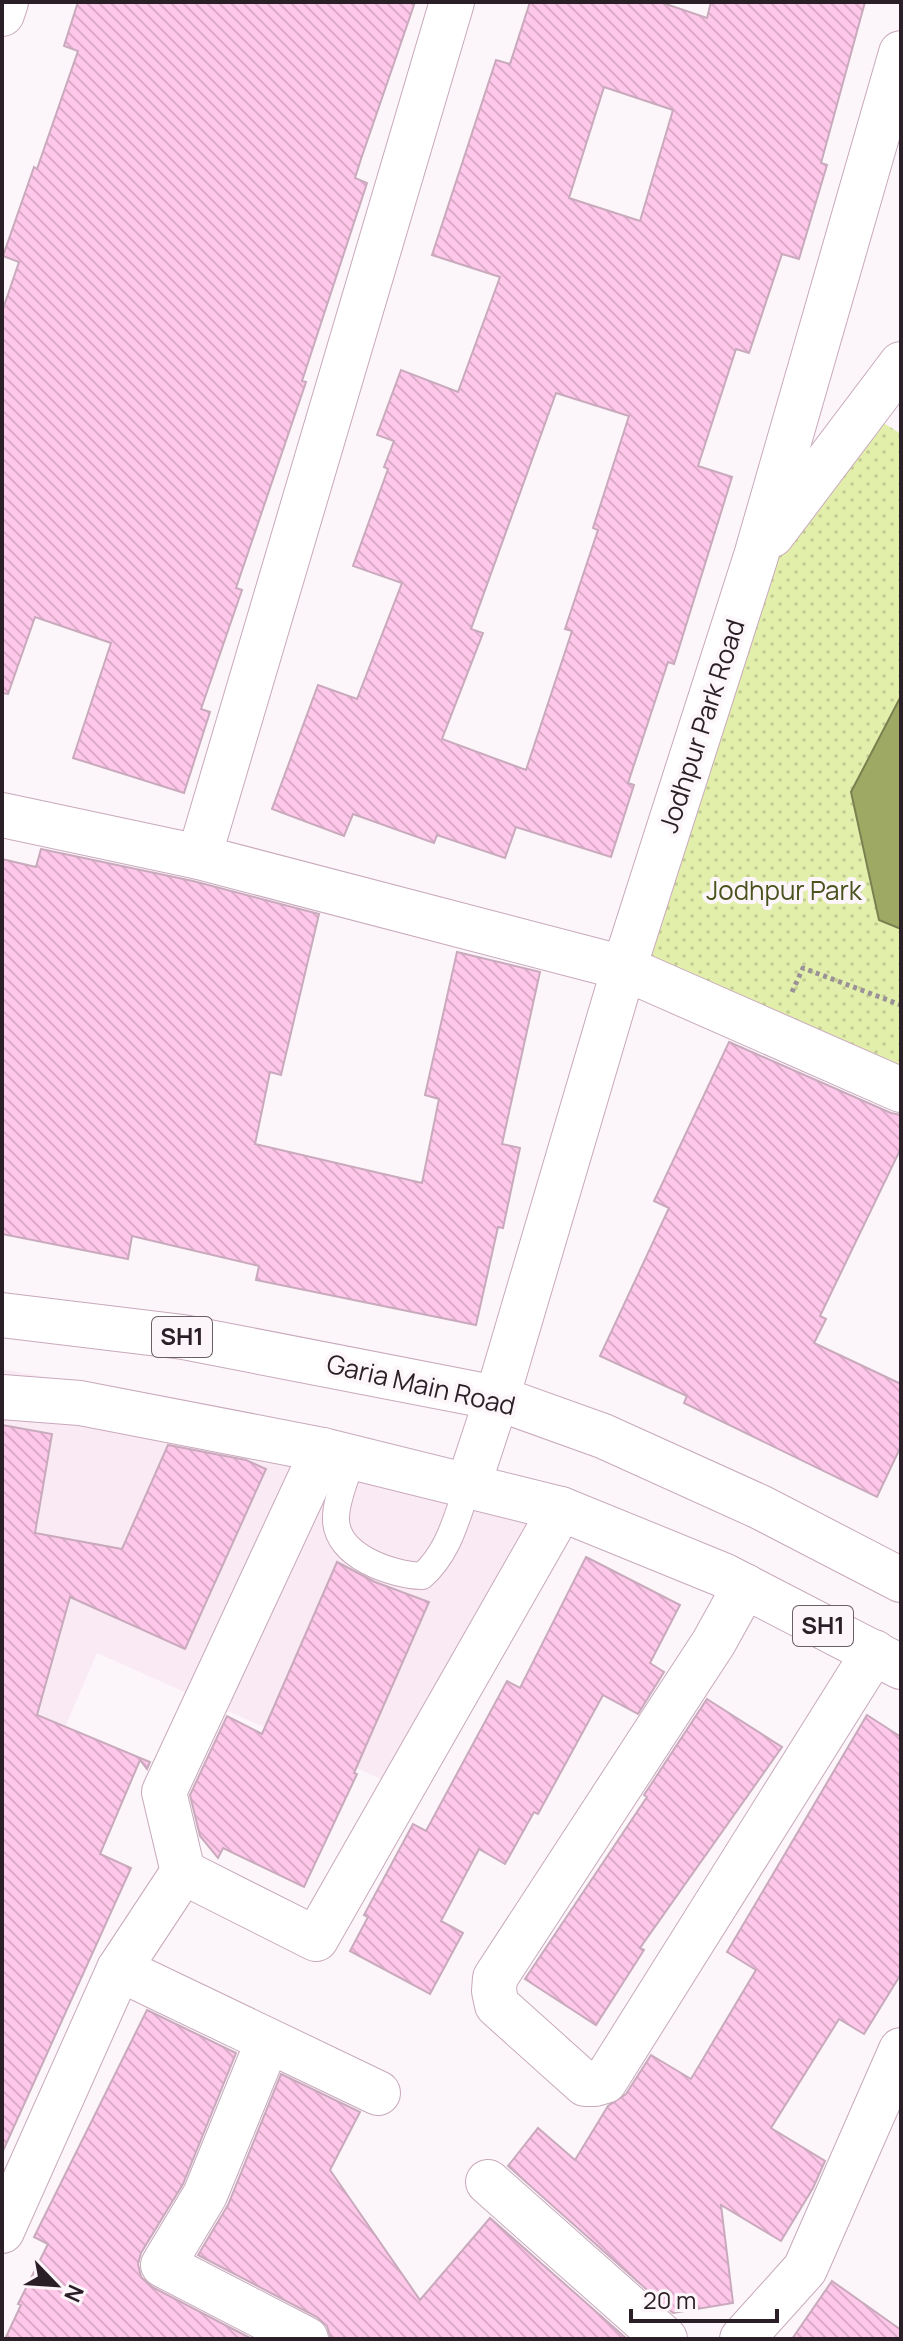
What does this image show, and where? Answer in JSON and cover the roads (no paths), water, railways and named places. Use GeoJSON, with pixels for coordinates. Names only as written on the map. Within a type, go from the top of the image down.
{"type":"FeatureCollection","features":[{"type":"Feature","properties":{"kind":"street"},"geometry":{"type":"LineString","coordinates":[[2,14],[6,2]]}},
{"type":"Feature","properties":{"kind":"street"},"geometry":{"type":"LineString","coordinates":[[199,857],[452,2]]}},
{"type":"Feature","properties":{"kind":"street","name":"Jodhpur Park Road"},"geometry":{"type":"LineString","coordinates":[[468,1486],[624,968],[756,556],[901,53]]}},
{"type":"Feature","properties":{"kind":"street"},"geometry":{"type":"LineString","coordinates":[[756,556],[901,364]]}},
{"type":"Feature","properties":{"kind":"street"},"geometry":{"type":"LineString","coordinates":[[2,815],[199,857],[624,968],[901,1090]]}},
{"type":"Feature","properties":{"kind":"street","name":"Garia Main Road"},"geometry":{"type":"LineString","coordinates":[[2,1315],[183,1337],[497,1398],[603,1436],[760,1507],[901,1580]]}},
{"type":"Feature","properties":{"kind":"street","name":"SH1"},"geometry":{"type":"LineString","coordinates":[[2,1397],[80,1403],[338,1454],[561,1509],[745,1586],[888,1660]]}},
{"type":"Feature","properties":{"kind":"street"},"geometry":{"type":"LineString","coordinates":[[2,2231],[119,1969],[183,1872],[164,1792],[338,1454]]}},
{"type":"Feature","properties":{"kind":"street"},"geometry":{"type":"LineString","coordinates":[[183,1872],[316,1939],[561,1509]]}},
{"type":"Feature","properties":{"kind":"street"},"geometry":{"type":"LineString","coordinates":[[745,1586],[714,1642],[495,1978],[497,2005],[585,2084],[605,2081],[888,1660]]}},
{"type":"Feature","properties":{"kind":"street"},"geometry":{"type":"LineString","coordinates":[[119,1969],[378,2093]]}},
{"type":"Feature","properties":{"kind":"street"},"geometry":{"type":"LineString","coordinates":[[268,2041],[205,2195],[163,2265],[306,2339]]}},
{"type":"Feature","properties":{"kind":"street"},"geometry":{"type":"LineString","coordinates":[[742,2339],[805,2269],[901,2050]]}},
{"type":"Feature","properties":{"kind":"street"},"geometry":{"type":"LineString","coordinates":[[488,2182],[665,2339]]}},
{"type":"Feature","properties":{"kind":"lane"},"geometry":{"type":"LineString","coordinates":[[338,1454],[338,1531],[345,1543],[368,1562],[405,1575],[422,1576],[436,1564],[447,1546],[468,1486]]}},
{"type":"Feature","properties":{"kind":"park label","name":"Jodhpur Park"},"geometry":{"type":"Point","coordinates":[784,891]}}]}
